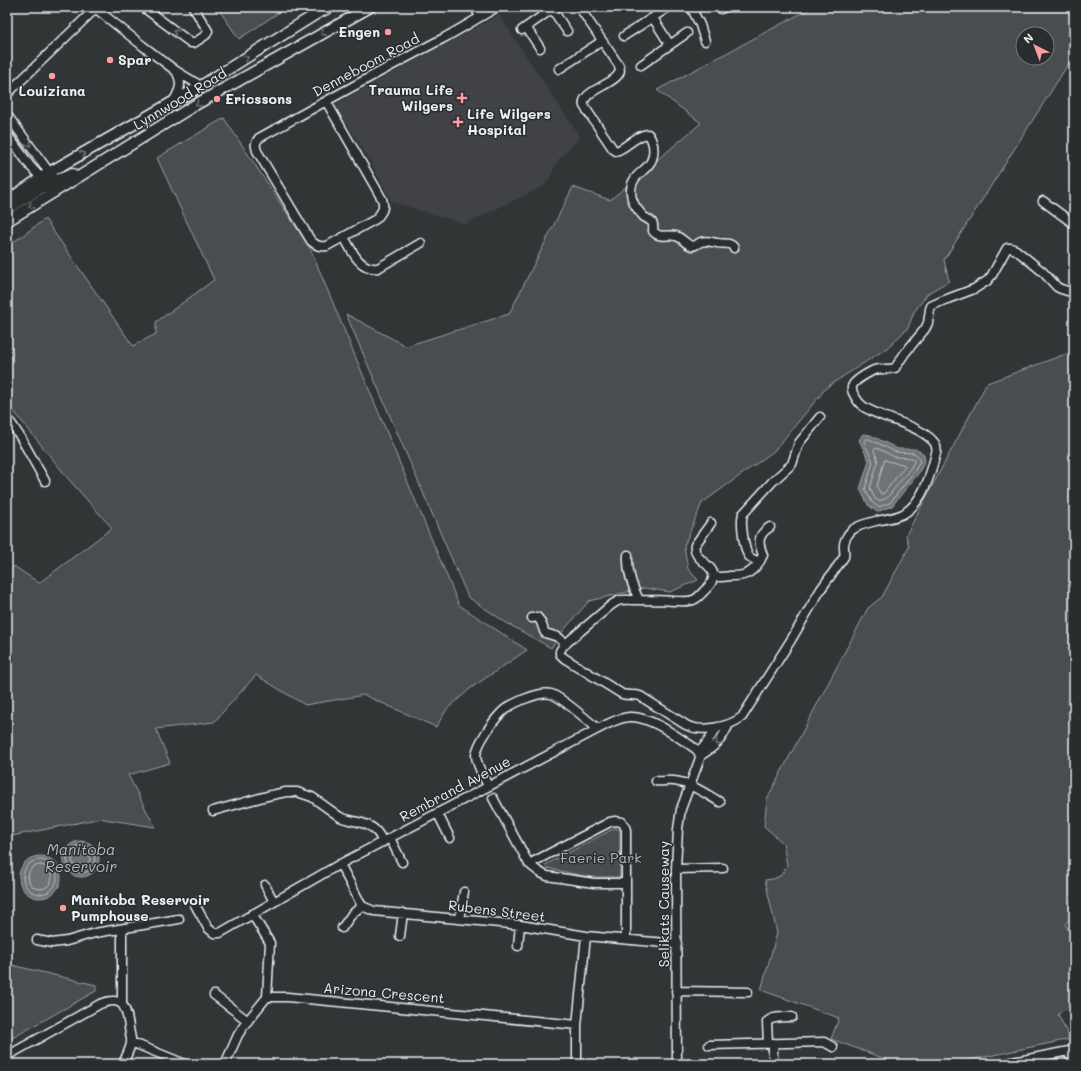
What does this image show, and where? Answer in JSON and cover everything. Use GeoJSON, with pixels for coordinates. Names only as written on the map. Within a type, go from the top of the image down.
{"type":"FeatureCollection","features":[{"type":"Feature","properties":{"kind":"main road","name":"Lynnwood Road"},"geometry":{"type":"LineString","coordinates":[[7,221],[52,182],[173,103],[329,7]]}},
{"type":"Feature","properties":{"kind":"main road","name":"Lynnwood Road"},"geometry":{"type":"LineString","coordinates":[[7,201],[52,182],[158,128],[370,7]]}},
{"type":"Feature","properties":{"kind":"main road"},"geometry":{"type":"LineString","coordinates":[[7,209],[52,182]]}},
{"type":"Feature","properties":{"kind":"street"},"geometry":{"type":"LineString","coordinates":[[7,94],[95,7],[176,71],[201,86]]}},
{"type":"Feature","properties":{"kind":"street"},"geometry":{"type":"LineString","coordinates":[[143,7],[191,43],[194,43],[206,35],[208,31],[193,7]]}},
{"type":"Feature","properties":{"kind":"street"},"geometry":{"type":"LineString","coordinates":[[475,7],[480,17]]}},
{"type":"Feature","properties":{"kind":"street","name":"Denneboom Road"},"geometry":{"type":"LineString","coordinates":[[344,237],[327,246],[321,247],[311,241],[257,151],[255,146],[258,138],[498,7]]}},
{"type":"Feature","properties":{"kind":"street"},"geometry":{"type":"LineString","coordinates":[[579,7],[621,70],[617,76],[586,97],[583,103],[584,106],[616,152],[640,136],[648,134],[651,138],[653,157],[650,164],[634,179],[631,190],[632,200],[642,215],[652,222],[654,226],[653,231],[655,234],[660,236],[676,236],[690,246],[694,246],[703,241],[708,241],[730,244],[734,248]]}},
{"type":"Feature","properties":{"kind":"street"},"geometry":{"type":"LineString","coordinates":[[691,7],[706,41]]}},
{"type":"Feature","properties":{"kind":"street"},"geometry":{"type":"LineString","coordinates":[[540,48],[524,28],[553,8],[567,31]]}},
{"type":"Feature","properties":{"kind":"street"},"geometry":{"type":"LineString","coordinates":[[624,36],[663,9]]}},
{"type":"Feature","properties":{"kind":"street"},"geometry":{"type":"LineString","coordinates":[[652,18],[670,45]]}},
{"type":"Feature","properties":{"kind":"street"},"geometry":{"type":"LineString","coordinates":[[641,66],[687,33]]}},
{"type":"Feature","properties":{"kind":"street"},"geometry":{"type":"LineString","coordinates":[[559,70],[602,41]]}},
{"type":"Feature","properties":{"kind":"street"},"geometry":{"type":"LineString","coordinates":[[173,103],[180,86],[180,81],[176,71]]}},
{"type":"Feature","properties":{"kind":"street"},"geometry":{"type":"LineString","coordinates":[[326,101],[384,204],[381,214],[376,219],[344,237],[354,254],[366,268],[372,269],[378,268],[421,243]]}},
{"type":"Feature","properties":{"kind":"street"},"geometry":{"type":"LineString","coordinates":[[7,115],[52,182]]}},
{"type":"Feature","properties":{"kind":"street"},"geometry":{"type":"LineString","coordinates":[[7,134],[31,167],[52,182]]}},
{"type":"Feature","properties":{"kind":"street"},"geometry":{"type":"LineString","coordinates":[[1043,201],[1074,224]]}},
{"type":"Feature","properties":{"kind":"street"},"geometry":{"type":"LineString","coordinates":[[711,523],[695,546],[694,551],[697,556],[711,569],[714,576],[711,584],[694,600],[622,600],[615,602],[566,644],[560,651],[560,654],[564,658],[622,694],[640,696],[686,725],[698,729],[718,727],[739,719],[791,640],[821,589],[844,558],[844,543],[850,532],[865,524],[904,513],[917,500],[927,482],[937,450],[935,443],[917,430],[872,411],[862,405],[853,394],[852,389],[854,384],[860,378],[873,371],[881,368],[895,368],[904,353],[925,329],[928,323],[931,306],[974,289],[987,281],[1007,248],[1016,250],[1060,289],[1074,292]]}},
{"type":"Feature","properties":{"kind":"street"},"geometry":{"type":"LineString","coordinates":[[7,417],[21,438],[45,482]]}},
{"type":"Feature","properties":{"kind":"street"},"geometry":{"type":"LineString","coordinates":[[759,561],[752,559],[747,553],[742,524],[743,514],[773,481],[792,464],[799,443],[820,418]]}},
{"type":"Feature","properties":{"kind":"street"},"geometry":{"type":"LineString","coordinates":[[714,576],[722,578],[743,575],[751,571],[763,555],[759,546],[760,539],[764,532],[770,527]]}},
{"type":"Feature","properties":{"kind":"street"},"geometry":{"type":"LineString","coordinates":[[628,555],[629,576],[638,600]]}},
{"type":"Feature","properties":{"kind":"street"},"geometry":{"type":"LineString","coordinates":[[532,618],[537,617],[542,623],[546,633],[558,636],[566,644]]}},
{"type":"Feature","properties":{"kind":"street"},"geometry":{"type":"LineString","coordinates":[[488,786],[477,762],[476,753],[483,738],[498,716],[506,709],[533,696],[550,694],[559,698],[598,729]]}},
{"type":"Feature","properties":{"kind":"street","name":"Rembrand Avenue"},"geometry":{"type":"LineString","coordinates":[[194,903],[208,928],[214,933],[220,933],[340,864],[598,729],[625,717],[643,718],[652,721],[698,752]]}},
{"type":"Feature","properties":{"kind":"street"},"geometry":{"type":"LineString","coordinates":[[698,752],[716,746],[729,724]]}},
{"type":"Feature","properties":{"kind":"street","name":"Selikats Causeway"},"geometry":{"type":"LineString","coordinates":[[677,1064],[676,869],[679,814],[700,760],[698,752],[718,727]]}},
{"type":"Feature","properties":{"kind":"street"},"geometry":{"type":"LineString","coordinates":[[656,781],[676,781],[689,785],[720,802]]}},
{"type":"Feature","properties":{"kind":"street"},"geometry":{"type":"LineString","coordinates":[[213,811],[267,796],[286,792],[297,792],[312,797],[340,817],[370,826],[387,840],[402,862]]}},
{"type":"Feature","properties":{"kind":"street"},"geometry":{"type":"LineString","coordinates":[[493,798],[530,864],[539,872],[547,876],[594,883],[626,883]]}},
{"type":"Feature","properties":{"kind":"street"},"geometry":{"type":"LineString","coordinates":[[438,814],[450,838]]}},
{"type":"Feature","properties":{"kind":"street"},"geometry":{"type":"LineString","coordinates":[[530,864],[603,826],[615,821],[619,821],[624,824],[626,830],[626,939]]}},
{"type":"Feature","properties":{"kind":"street"},"geometry":{"type":"LineString","coordinates":[[340,864],[362,906],[352,914],[342,928]]}},
{"type":"Feature","properties":{"kind":"street"},"geometry":{"type":"LineString","coordinates":[[676,869],[723,868]]}},
{"type":"Feature","properties":{"kind":"street"},"geometry":{"type":"LineString","coordinates":[[264,885],[274,902]]}},
{"type":"Feature","properties":{"kind":"street"},"geometry":{"type":"LineString","coordinates":[[459,919],[464,892]]}},
{"type":"Feature","properties":{"kind":"street","name":"Rubens Street"},"geometry":{"type":"LineString","coordinates":[[362,906],[378,912],[403,913],[520,925],[586,936],[677,944]]}},
{"type":"Feature","properties":{"kind":"street"},"geometry":{"type":"LineString","coordinates":[[400,936],[403,913]]}},
{"type":"Feature","properties":{"kind":"street"},"geometry":{"type":"LineString","coordinates":[[225,1064],[235,1040],[248,1020],[268,996],[270,943],[252,914]]}},
{"type":"Feature","properties":{"kind":"street"},"geometry":{"type":"LineString","coordinates":[[37,940],[52,943],[67,941],[95,933],[179,918]]}},
{"type":"Feature","properties":{"kind":"street"},"geometry":{"type":"LineString","coordinates":[[518,946],[520,925]]}},
{"type":"Feature","properties":{"kind":"street"},"geometry":{"type":"LineString","coordinates":[[122,929],[122,1004],[126,1011],[131,1042],[123,1064]]}},
{"type":"Feature","properties":{"kind":"street"},"geometry":{"type":"LineString","coordinates":[[577,1064],[577,1025],[586,936]]}},
{"type":"Feature","properties":{"kind":"street"},"geometry":{"type":"LineString","coordinates":[[676,991],[748,992]]}},
{"type":"Feature","properties":{"kind":"street"},"geometry":{"type":"LineString","coordinates":[[214,995],[248,1020]]}},
{"type":"Feature","properties":{"kind":"street","name":"Arizona Crescent"},"geometry":{"type":"LineString","coordinates":[[268,996],[294,997],[577,1025]]}},
{"type":"Feature","properties":{"kind":"street"},"geometry":{"type":"LineString","coordinates":[[7,1056],[100,1004],[113,1001],[122,1004]]}},
{"type":"Feature","properties":{"kind":"street"},"geometry":{"type":"LineString","coordinates":[[773,1064],[767,1022],[772,1018],[792,1017]]}},
{"type":"Feature","properties":{"kind":"street"},"geometry":{"type":"LineString","coordinates":[[131,1042],[185,1064]]}},
{"type":"Feature","properties":{"kind":"street"},"geometry":{"type":"LineString","coordinates":[[709,1045],[824,1042],[832,1047]]}},
{"type":"Feature","properties":{"kind":"street"},"geometry":{"type":"LineString","coordinates":[[1002,1064],[1071,1050],[1072,1064]]}},
{"type":"Feature","properties":{"kind":"shaded area","name":"Life Wilgers Hospital"},"geometry":{"type":"Polygon","coordinates":[[[499,15],[580,137],[559,159],[548,181],[542,187],[465,224],[392,202],[369,159],[336,107],[340,101],[499,15]]]}},
{"type":"Feature","properties":{"kind":"green space"},"geometry":{"type":"Polygon","coordinates":[[[217,7],[287,7],[239,39],[217,7]]]}},
{"type":"Feature","properties":{"kind":"green space"},"geometry":{"type":"Polygon","coordinates":[[[813,7],[1074,7],[1074,55],[944,260],[949,281],[928,293],[914,312],[908,328],[887,348],[827,387],[774,451],[702,503],[684,546],[688,569],[698,580],[670,592],[644,588],[589,601],[564,630],[551,648],[505,622],[468,597],[346,314],[406,346],[509,314],[573,187],[610,200],[701,123],[657,90],[813,7]]]}},
{"type":"Feature","properties":{"kind":"green space"},"geometry":{"type":"Polygon","coordinates":[[[224,118],[310,248],[459,605],[527,650],[471,688],[447,709],[436,727],[364,695],[305,705],[256,675],[214,722],[156,729],[170,763],[128,775],[155,827],[102,818],[7,837],[7,629],[12,623],[7,619],[7,575],[14,566],[39,583],[112,528],[71,482],[7,403],[7,247],[45,219],[133,346],[156,334],[156,322],[214,280],[157,158],[224,118]]]}},
{"type":"Feature","properties":{"kind":"green space"},"geometry":{"type":"Polygon","coordinates":[[[1074,351],[1074,916],[1065,924],[1071,934],[1074,934],[1074,1003],[1058,1014],[1070,1039],[951,1064],[899,1064],[831,1039],[839,1018],[761,990],[777,933],[765,880],[780,876],[787,865],[783,843],[764,826],[767,799],[868,608],[882,597],[909,547],[906,535],[987,383],[1074,351]]]}},
{"type":"Feature","properties":{"kind":"green space","name":"Faerie Park"},"geometry":{"type":"Polygon","coordinates":[[[615,828],[620,830],[620,877],[589,877],[547,868],[545,865],[615,828]]]}},
{"type":"Feature","properties":{"kind":"green space"},"geometry":{"type":"Polygon","coordinates":[[[7,964],[96,985],[96,991],[7,1041],[7,964]]]}},
{"type":"Feature","properties":{"kind":"water"},"geometry":{"type":"Polygon","coordinates":[[[863,434],[870,435],[898,449],[915,449],[924,454],[925,461],[918,474],[892,506],[877,512],[868,505],[860,489],[869,461],[859,440],[863,434]]]}},
{"type":"Feature","properties":{"kind":"water","name":"Manitoba Reservoir"},"geometry":{"type":"Polygon","coordinates":[[[81,841],[94,846],[99,859],[94,872],[81,877],[68,872],[63,859],[68,846],[81,841]]]}},
{"type":"Feature","properties":{"kind":"water","name":"Manitoba Reservoir"},"geometry":{"type":"Polygon","coordinates":[[[40,856],[55,862],[61,877],[55,892],[40,898],[25,892],[19,877],[25,862],[40,856]]]}},
{"type":"Feature","properties":{"kind":"place","name":"Engen"},"geometry":{"type":"Point","coordinates":[388,32]}},
{"type":"Feature","properties":{"kind":"place","name":"Spar"},"geometry":{"type":"Point","coordinates":[110,60]}},
{"type":"Feature","properties":{"kind":"place","name":"Louiziana"},"geometry":{"type":"Point","coordinates":[52,76]}},
{"type":"Feature","properties":{"kind":"place","name":"Trauma Life Wilgers"},"geometry":{"type":"Point","coordinates":[462,98]}},
{"type":"Feature","properties":{"kind":"place","name":"Ericssons"},"geometry":{"type":"Point","coordinates":[217,99]}},
{"type":"Feature","properties":{"kind":"place","name":"Life Wilgers Hospital"},"geometry":{"type":"Point","coordinates":[458,122]}},
{"type":"Feature","properties":{"kind":"place","name":"Manitoba Reservoir Pumphouse"},"geometry":{"type":"Point","coordinates":[63,908]}}]}
